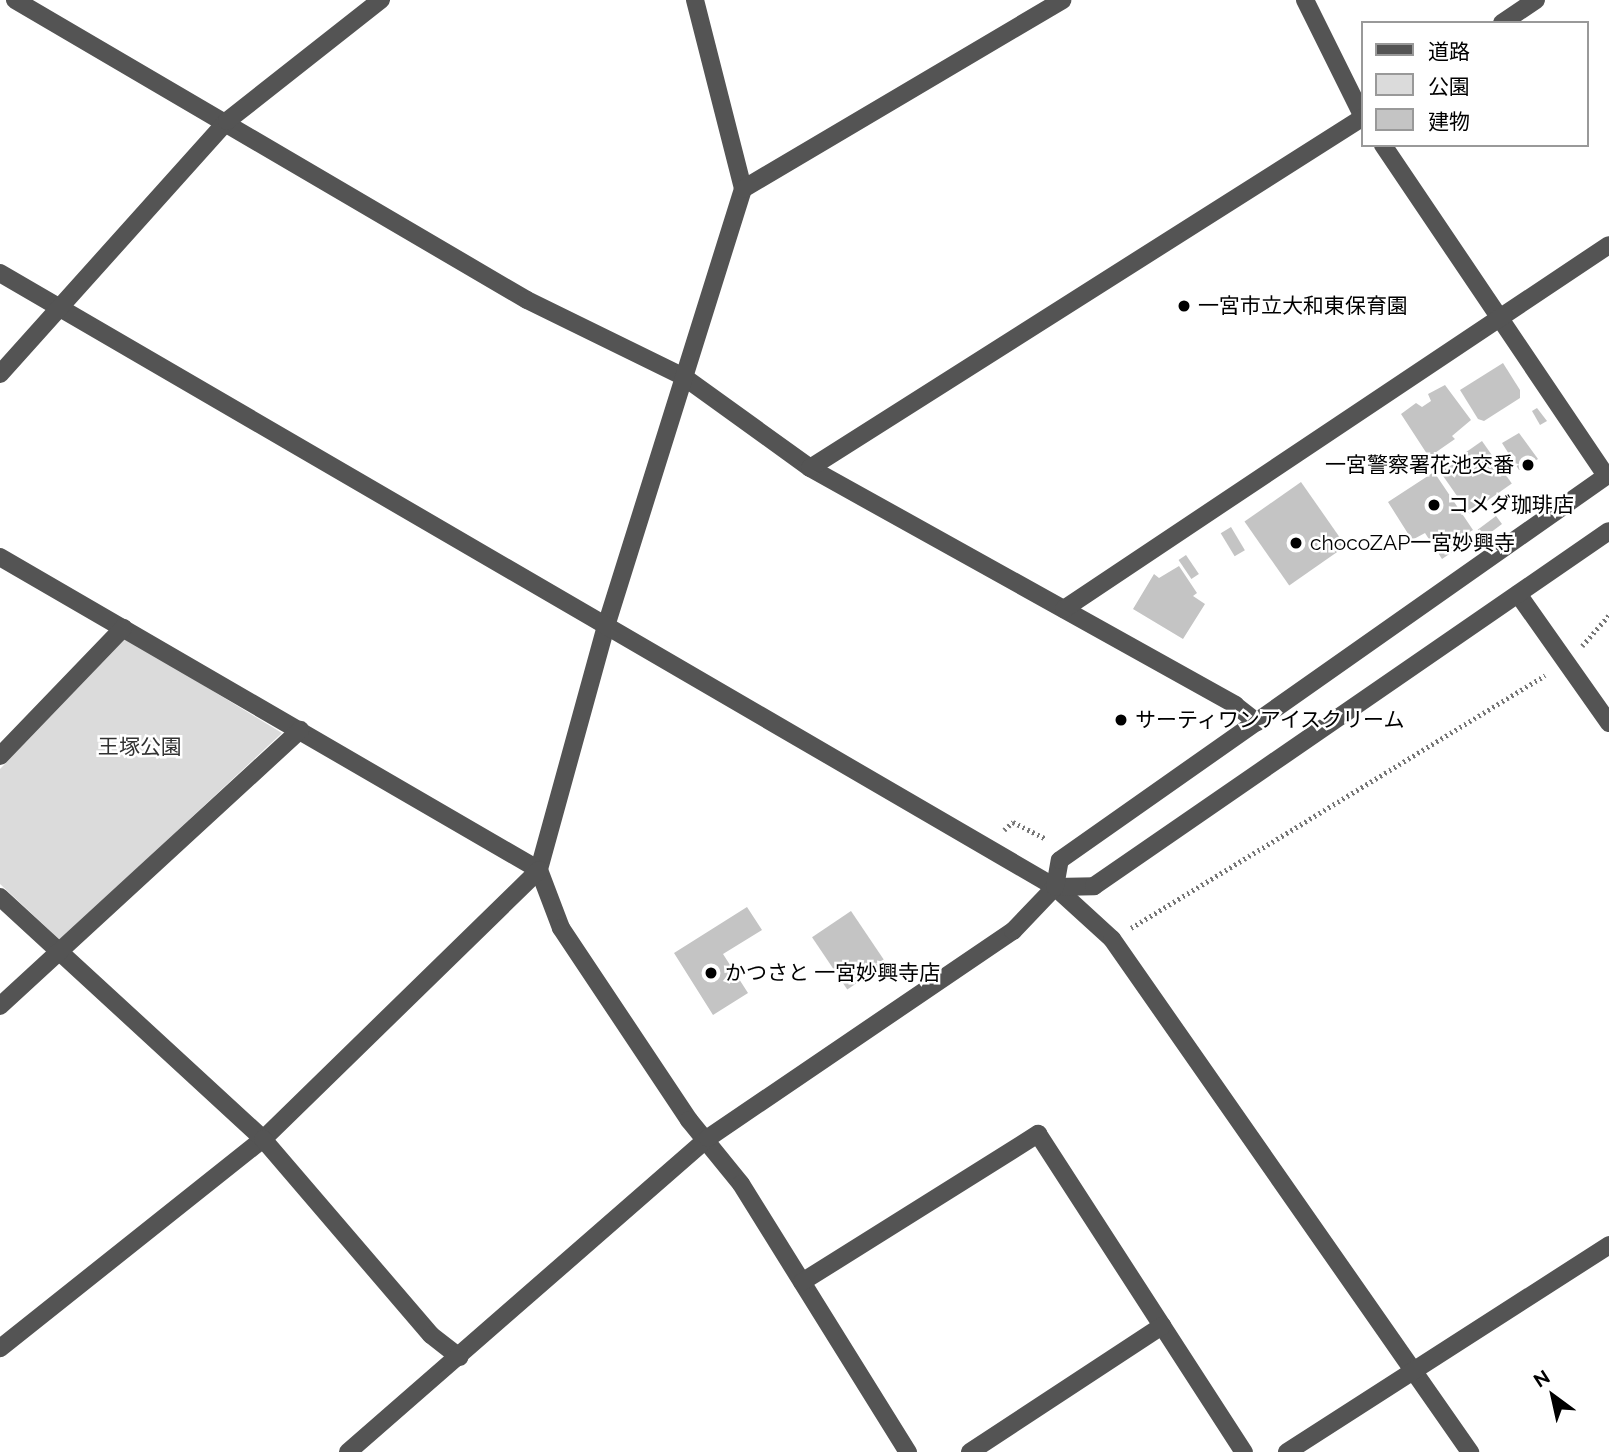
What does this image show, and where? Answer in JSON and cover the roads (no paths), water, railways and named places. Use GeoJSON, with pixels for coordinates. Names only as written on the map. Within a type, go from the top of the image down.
{"type":"FeatureCollection","features":[{"type":"Feature","properties":{"kind":"street"},"geometry":{"type":"LineString","coordinates":[[15,0],[227,121],[527,300],[684,377],[810,468],[1235,705],[1257,722]]}},
{"type":"Feature","properties":{"kind":"street"},"geometry":{"type":"LineString","coordinates":[[0,374],[227,121],[381,0]]}},
{"type":"Feature","properties":{"kind":"street"},"geometry":{"type":"LineString","coordinates":[[0,1348],[263,1139],[539,870],[606,626],[743,189],[695,0]]}},
{"type":"Feature","properties":{"kind":"street"},"geometry":{"type":"LineString","coordinates":[[743,189],[1062,0]]}},
{"type":"Feature","properties":{"kind":"street"},"geometry":{"type":"LineString","coordinates":[[1305,0],[1360,112]]}},
{"type":"Feature","properties":{"kind":"street"},"geometry":{"type":"LineString","coordinates":[[1505,21],[1536,0]]}},
{"type":"Feature","properties":{"kind":"street"},"geometry":{"type":"LineString","coordinates":[[810,468],[1360,117]]}},
{"type":"Feature","properties":{"kind":"street"},"geometry":{"type":"LineString","coordinates":[[348,1452],[708,1138],[1013,931],[1055,887],[1060,860],[1608,475],[1383,147]]}},
{"type":"Feature","properties":{"kind":"street"},"geometry":{"type":"LineString","coordinates":[[1064,610],[1502,320],[1609,245]]}},
{"type":"Feature","properties":{"kind":"street"},"geometry":{"type":"LineString","coordinates":[[0,273],[56,309],[1055,887],[1112,939],[1470,1452]]}},
{"type":"Feature","properties":{"kind":"street"},"geometry":{"type":"LineString","coordinates":[[1055,887],[1094,886],[1609,531]]}},
{"type":"Feature","properties":{"kind":"street"},"geometry":{"type":"LineString","coordinates":[[0,557],[539,870],[561,928],[689,1120],[708,1138],[908,1452]]}},
{"type":"Feature","properties":{"kind":"street"},"geometry":{"type":"LineString","coordinates":[[1518,594],[1609,723]]}},
{"type":"Feature","properties":{"kind":"street"},"geometry":{"type":"LineString","coordinates":[[0,757],[123,628]]}},
{"type":"Feature","properties":{"kind":"street"},"geometry":{"type":"LineString","coordinates":[[0,1006],[300,730]]}},
{"type":"Feature","properties":{"kind":"street"},"geometry":{"type":"LineString","coordinates":[[0,897],[263,1139],[431,1335],[459,1357]]}},
{"type":"Feature","properties":{"kind":"street"},"geometry":{"type":"LineString","coordinates":[[802,1282],[1038,1134],[1244,1452]]}},
{"type":"Feature","properties":{"kind":"street"},"geometry":{"type":"LineString","coordinates":[[1287,1452],[1609,1245]]}},
{"type":"Feature","properties":{"kind":"street"},"geometry":{"type":"LineString","coordinates":[[970,1452],[1163,1326]]}},
{"type":"Feature","properties":{"kind":"place","name":"一宮市立大和東保育園"},"geometry":{"type":"Point","coordinates":[1184,306]}},
{"type":"Feature","properties":{"kind":"place","name":"一宮警察署花池交番"},"geometry":{"type":"Point","coordinates":[1528,465]}},
{"type":"Feature","properties":{"kind":"place","name":"コメダ珈琲店"},"geometry":{"type":"Point","coordinates":[1434,505]}},
{"type":"Feature","properties":{"kind":"place","name":"chocoZAP一宮妙興寺"},"geometry":{"type":"Point","coordinates":[1296,543]}},
{"type":"Feature","properties":{"kind":"place","name":"サーティワンアイスクリーム"},"geometry":{"type":"Point","coordinates":[1121,720]}},
{"type":"Feature","properties":{"kind":"place","name":"かつさと 一宮妙興寺店"},"geometry":{"type":"Point","coordinates":[711,973]}},
{"type":"Feature","properties":{"kind":"park label","name":"王塚公園"},"geometry":{"type":"Point","coordinates":[140,747]}}]}
